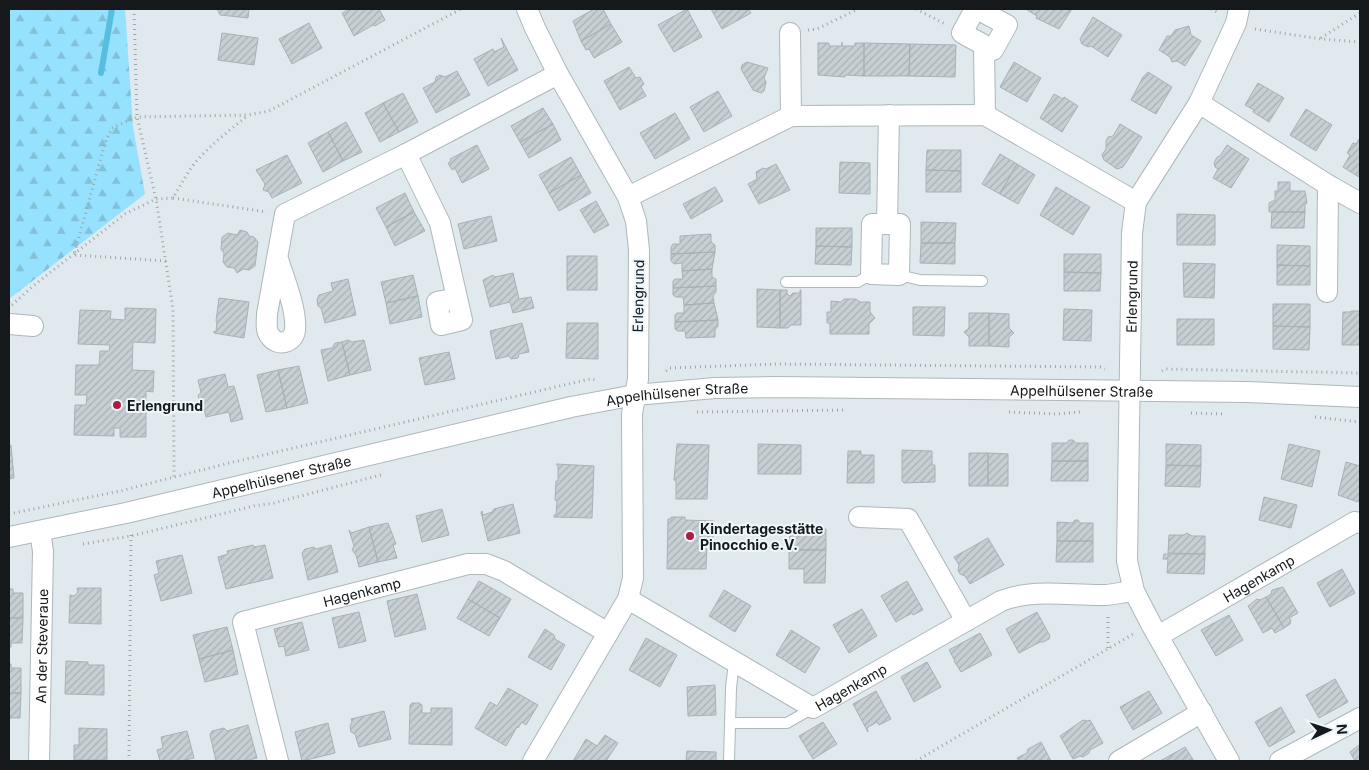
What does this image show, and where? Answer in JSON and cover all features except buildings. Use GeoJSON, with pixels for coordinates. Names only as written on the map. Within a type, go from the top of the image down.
{"type":"FeatureCollection","features":[{"type":"Feature","properties":{"kind":"street","name":"Erlengrund"},"geometry":{"type":"LineString","coordinates":[[527,9],[558,74],[628,198],[636,221],[639,250],[638,379],[635,395]]}},
{"type":"Feature","properties":{"kind":"street"},"geometry":{"type":"LineString","coordinates":[[976,9],[1007,25],[993,50],[962,33],[976,9]]}},
{"type":"Feature","properties":{"kind":"street","name":"Erlengrund"},"geometry":{"type":"LineString","coordinates":[[1130,391],[1132,233],[1136,202],[1200,103],[1237,16]]}},
{"type":"Feature","properties":{"kind":"street"},"geometry":{"type":"LineString","coordinates":[[790,33],[791,116]]}},
{"type":"Feature","properties":{"kind":"street"},"geometry":{"type":"LineString","coordinates":[[984,46],[984,115]]}},
{"type":"Feature","properties":{"kind":"street"},"geometry":{"type":"LineString","coordinates":[[278,258],[285,214],[406,154],[558,74]]}},
{"type":"Feature","properties":{"kind":"street"},"geometry":{"type":"LineString","coordinates":[[1200,103],[1328,185],[1360,203]]}},
{"type":"Feature","properties":{"kind":"street"},"geometry":{"type":"LineString","coordinates":[[887,224],[889,115]]}},
{"type":"Feature","properties":{"kind":"street"},"geometry":{"type":"LineString","coordinates":[[628,198],[791,116],[984,115],[1136,202]]}},
{"type":"Feature","properties":{"kind":"street"},"geometry":{"type":"LineString","coordinates":[[406,154],[440,223],[456,298]]}},
{"type":"Feature","properties":{"kind":"street"},"geometry":{"type":"LineString","coordinates":[[1327,292],[1328,185]]}},
{"type":"Feature","properties":{"kind":"street"},"geometry":{"type":"LineString","coordinates":[[872,224],[887,224],[900,224],[899,275],[871,274],[872,224]]}},
{"type":"Feature","properties":{"kind":"street"},"geometry":{"type":"LineString","coordinates":[[9,324],[33,326]]}},
{"type":"Feature","properties":{"kind":"street","name":"Appelhülsener Straße"},"geometry":{"type":"LineString","coordinates":[[9,536],[126,514],[571,407],[635,395],[715,388],[776,387],[1247,392],[1360,397]]}},
{"type":"Feature","properties":{"kind":"street"},"geometry":{"type":"LineString","coordinates":[[1130,391],[1127,561],[1134,591],[1154,630],[1229,761]]}},
{"type":"Feature","properties":{"kind":"street"},"geometry":{"type":"LineString","coordinates":[[533,761],[628,599],[633,578],[632,414],[635,395]]}},
{"type":"Feature","properties":{"kind":"street"},"geometry":{"type":"LineString","coordinates":[[859,517],[908,519],[966,621]]}},
{"type":"Feature","properties":{"kind":"street","name":"Hagenkamp"},"geometry":{"type":"LineString","coordinates":[[1154,630],[1355,522],[1360,523]]}},
{"type":"Feature","properties":{"kind":"street","name":"An der Steveraue"},"geometry":{"type":"LineString","coordinates":[[39,761],[43,552],[40,531]]}},
{"type":"Feature","properties":{"kind":"street","name":"Hagenkamp"},"geometry":{"type":"LineString","coordinates":[[278,761],[243,622],[468,564],[486,564],[504,571],[608,633]]}},
{"type":"Feature","properties":{"kind":"street","name":"Hagenkamp"},"geometry":{"type":"LineString","coordinates":[[628,599],[813,708],[1001,601],[1014,596],[1028,594],[1108,595],[1134,591]]}},
{"type":"Feature","properties":{"kind":"street"},"geometry":{"type":"LineString","coordinates":[[1118,761],[1202,712]]}},
{"type":"Feature","properties":{"kind":"street"},"geometry":{"type":"LineString","coordinates":[[1280,761],[1360,718]]}},
{"type":"Feature","properties":{"kind":"lane"},"geometry":{"type":"LineString","coordinates":[[786,282],[858,282],[871,274]]}},
{"type":"Feature","properties":{"kind":"lane"},"geometry":{"type":"LineString","coordinates":[[899,275],[920,280],[982,281]]}},
{"type":"Feature","properties":{"kind":"lane"},"geometry":{"type":"LineString","coordinates":[[729,761],[731,688],[734,662]]}},
{"type":"Feature","properties":{"kind":"lane"},"geometry":{"type":"LineString","coordinates":[[730,723],[787,723],[813,708]]}},
{"type":"Feature","properties":{"kind":"path"},"geometry":{"type":"LineString","coordinates":[[134,9],[137,117],[156,199],[173,309],[174,477]]}},
{"type":"Feature","properties":{"kind":"path"},"geometry":{"type":"LineString","coordinates":[[74,255],[105,142],[112,128],[137,117],[248,115],[269,110],[461,9]]}},
{"type":"Feature","properties":{"kind":"path"},"geometry":{"type":"LineString","coordinates":[[790,33],[817,28],[858,9]]}},
{"type":"Feature","properties":{"kind":"path"},"geometry":{"type":"LineString","coordinates":[[916,9],[962,33]]}},
{"type":"Feature","properties":{"kind":"path"},"geometry":{"type":"LineString","coordinates":[[1321,39],[1360,13]]}},
{"type":"Feature","properties":{"kind":"path"},"geometry":{"type":"LineString","coordinates":[[1237,16],[1257,30],[1321,39],[1360,42]]}},
{"type":"Feature","properties":{"kind":"path"},"geometry":{"type":"LineString","coordinates":[[173,198],[186,176],[208,149],[248,115]]}},
{"type":"Feature","properties":{"kind":"path"},"geometry":{"type":"LineString","coordinates":[[9,308],[33,286],[125,214],[156,199],[173,198],[285,214]]}},
{"type":"Feature","properties":{"kind":"path"},"geometry":{"type":"LineString","coordinates":[[74,255],[166,261]]}},
{"type":"Feature","properties":{"kind":"path"},"geometry":{"type":"LineString","coordinates":[[692,412],[850,410]]}},
{"type":"Feature","properties":{"kind":"path"},"geometry":{"type":"LineString","coordinates":[[1002,411],[1056,414],[1084,411]]}},
{"type":"Feature","properties":{"kind":"path"},"geometry":{"type":"LineString","coordinates":[[1189,413],[1226,414]]}},
{"type":"Feature","properties":{"kind":"path"},"geometry":{"type":"LineString","coordinates":[[1311,417],[1360,422]]}},
{"type":"Feature","properties":{"kind":"path"},"geometry":{"type":"LineString","coordinates":[[81,545],[132,536],[254,506],[274,503],[382,475]]}},
{"type":"Feature","properties":{"kind":"path"},"geometry":{"type":"LineString","coordinates":[[129,761],[132,536]]}},
{"type":"Feature","properties":{"kind":"path"},"geometry":{"type":"LineString","coordinates":[[1108,595],[1108,648]]}},
{"type":"Feature","properties":{"kind":"path"},"geometry":{"type":"LineString","coordinates":[[916,761],[1108,648],[1154,630]]}},
{"type":"Feature","properties":{"kind":"green space"},"geometry":{"type":"Polygon","coordinates":[[[9,9],[125,9],[133,127],[145,194],[9,299],[9,9]]]}},
{"type":"Feature","properties":{"kind":"waterway"},"geometry":{"type":"LineString","coordinates":[[101,73],[112,9]]}},
{"type":"Feature","properties":{"kind":"place","name":"Erlengrund"},"geometry":{"type":"Point","coordinates":[117,405]}},
{"type":"Feature","properties":{"kind":"place","name":"Kindertagesstätte Pinocchio e.V."},"geometry":{"type":"Point","coordinates":[690,536]}}]}
